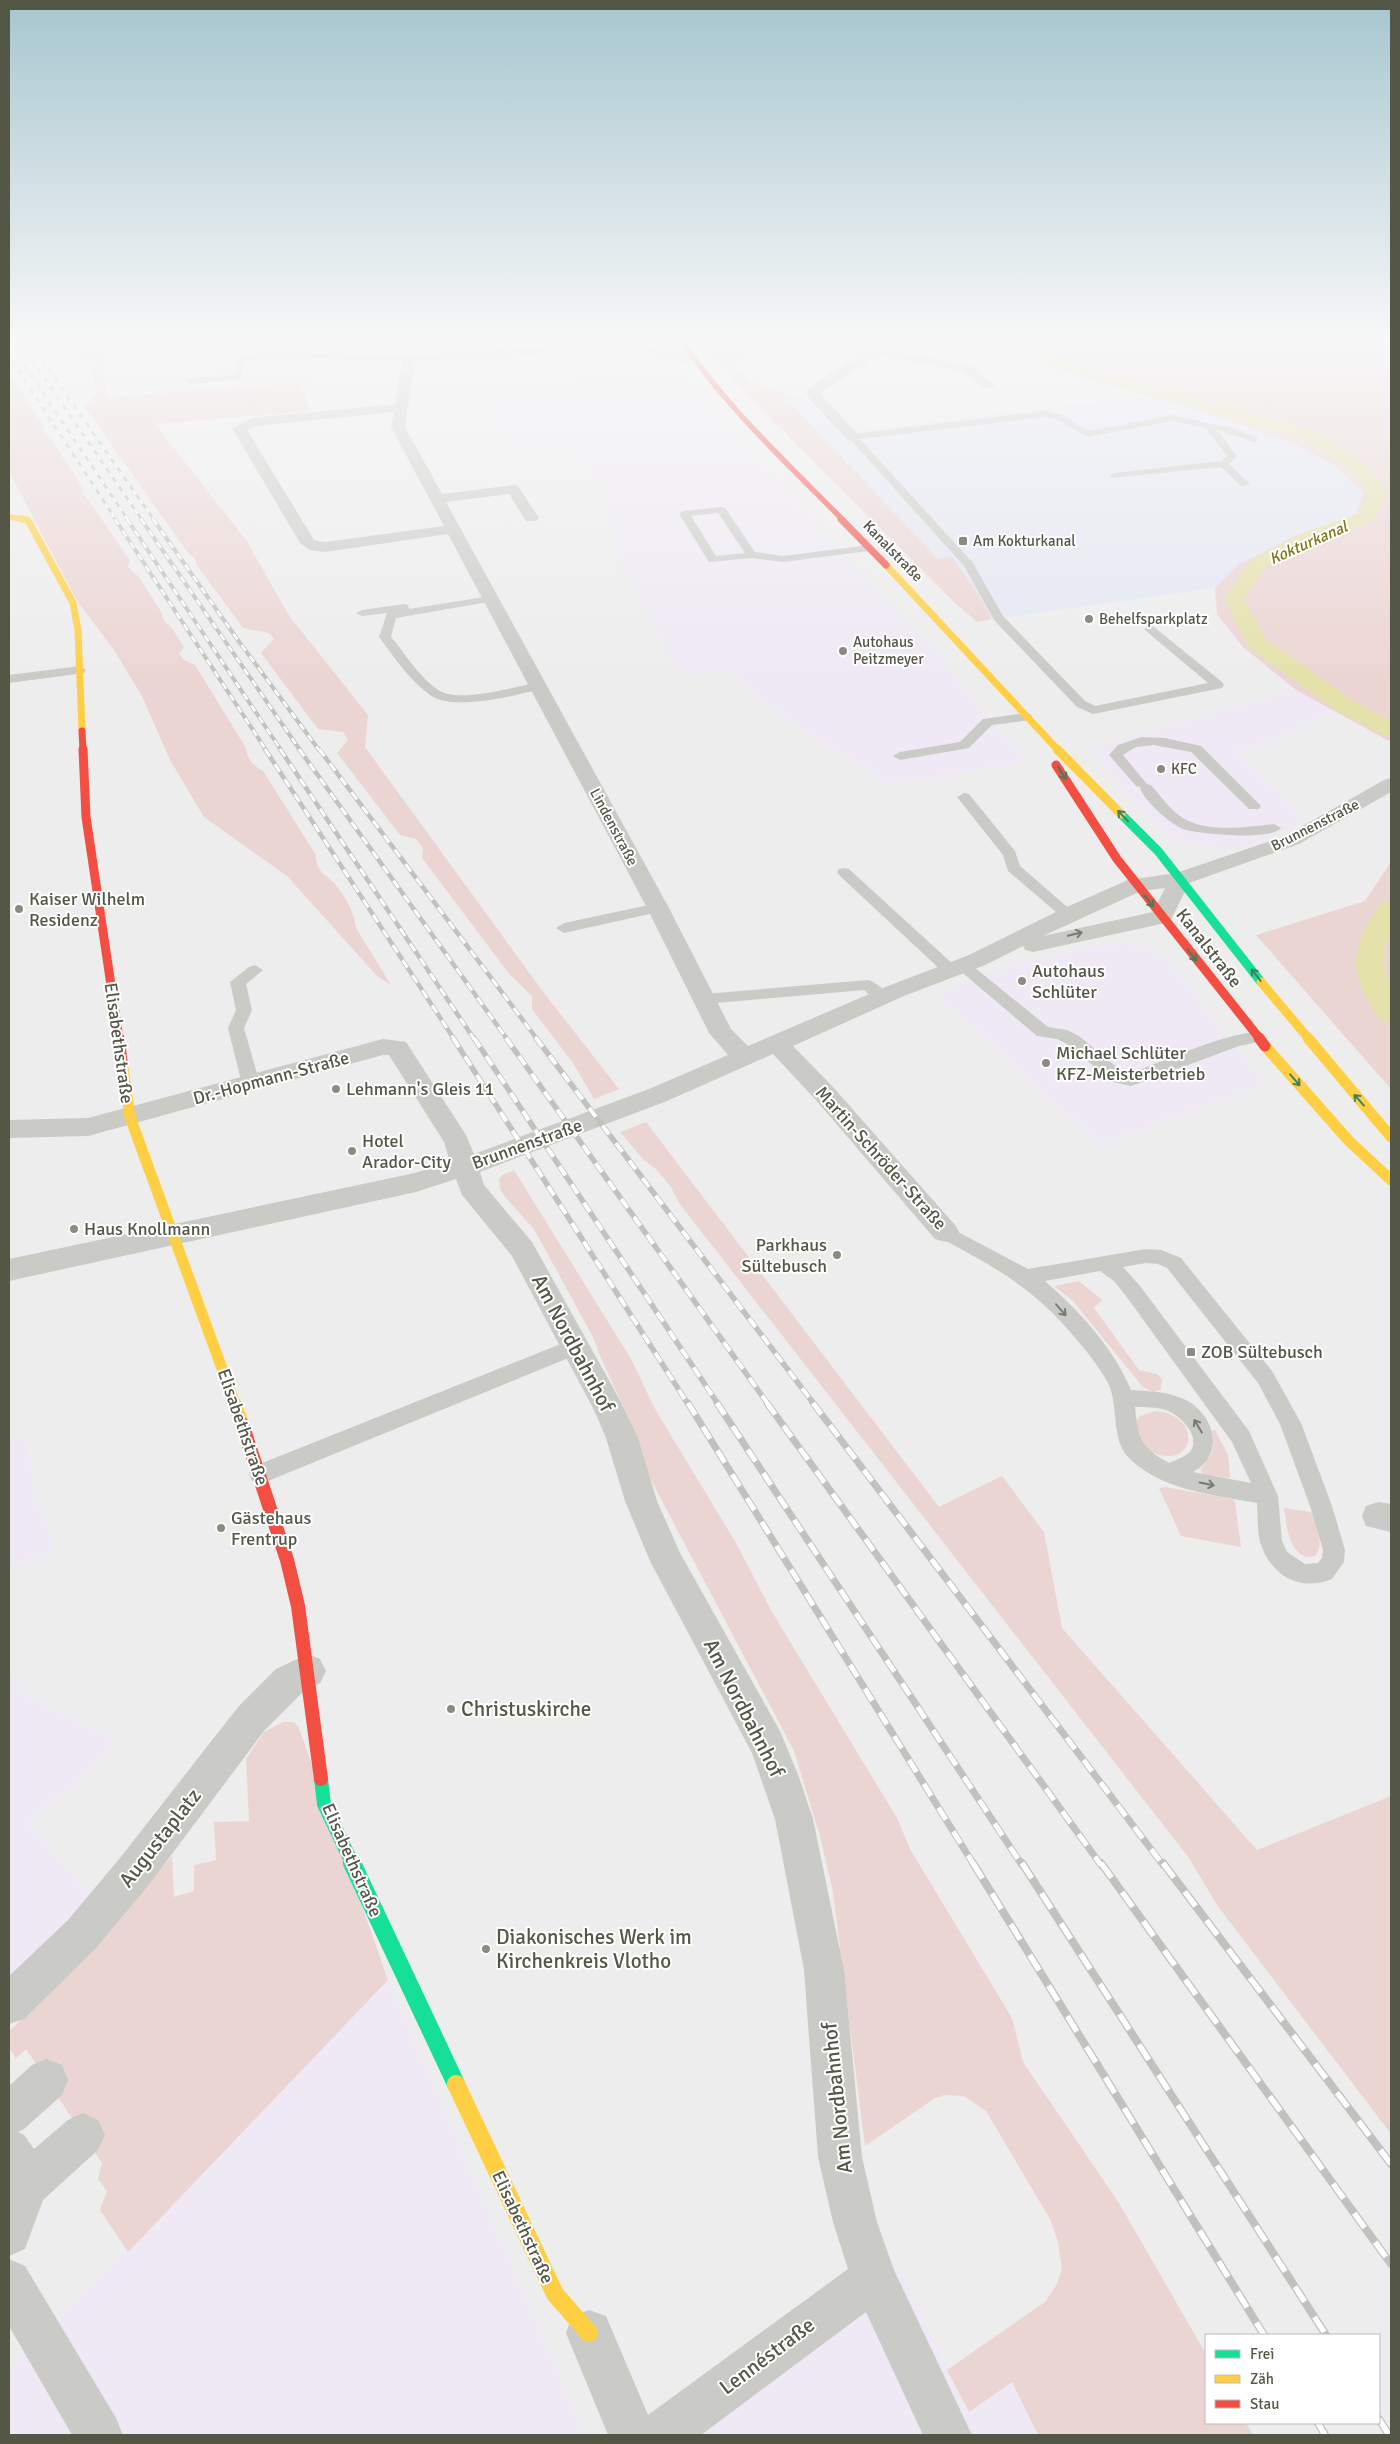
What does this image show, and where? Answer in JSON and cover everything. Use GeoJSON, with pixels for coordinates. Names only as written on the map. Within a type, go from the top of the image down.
{"type":"FeatureCollection","features":[{"type":"Feature","properties":{"kind":"main road","name":"Kanalstraße"},"geometry":{"type":"LineString","coordinates":[[776,451],[1026,717],[1158,851],[1291,1020],[1391,1137]]}},
{"type":"Feature","properties":{"kind":"main road","name":"Elisabethstraße"},"geometry":{"type":"LineString","coordinates":[[9,517],[28,520],[73,603],[78,630],[86,817],[130,1117],[260,1474],[287,1560],[298,1606],[308,1671],[324,1804],[555,2294],[589,2333]]}},
{"type":"Feature","properties":{"kind":"main road","name":"Kanalstraße"},"geometry":{"type":"LineString","coordinates":[[1026,717],[1108,846],[1136,885],[1257,1037],[1349,1141],[1391,1180]]}},
{"type":"Feature","properties":{"kind":"street"},"geometry":{"type":"LineString","coordinates":[[253,451],[308,543],[312,545],[325,547],[452,529]]}},
{"type":"Feature","properties":{"kind":"street","name":"Lindenstraße"},"geometry":{"type":"LineString","coordinates":[[411,451],[658,908],[721,1033],[744,1058]]}},
{"type":"Feature","properties":{"kind":"street"},"geometry":{"type":"LineString","coordinates":[[436,499],[511,482],[531,518]]}},
{"type":"Feature","properties":{"kind":"street","name":"Brunnenstraße"},"geometry":{"type":"LineString","coordinates":[[9,1270],[416,1182],[464,1167],[658,1095],[882,997],[964,965],[1136,885],[1180,879],[1292,840],[1391,784]]}},
{"type":"Feature","properties":{"kind":"street"},"geometry":{"type":"LineString","coordinates":[[1162,917],[1180,879]]}},
{"type":"Feature","properties":{"kind":"street","name":"Brunnenstraße"},"geometry":{"type":"LineString","coordinates":[[964,965],[1083,932],[1162,917]]}},
{"type":"Feature","properties":{"kind":"street","name":"Martin-Schröder-Straße"},"geometry":{"type":"LineString","coordinates":[[777,1044],[824,1093],[945,1232]]}},
{"type":"Feature","properties":{"kind":"street","name":"Dr.-Hopmann-Straße"},"geometry":{"type":"LineString","coordinates":[[9,1129],[88,1127],[384,1047],[397,1048],[456,1141],[464,1167]]}},
{"type":"Feature","properties":{"kind":"street","name":"Am Nordbahnhof"},"geometry":{"type":"LineString","coordinates":[[464,1167],[472,1188],[479,1199],[504,1225],[522,1248],[576,1346],[622,1438],[641,1501],[667,1561],[766,1744],[794,1819],[824,1970],[840,2157],[855,2222],[874,2278],[948,2435]]}},
{"type":"Feature","properties":{"kind":"street","name":"Augustaplatz"},"geometry":{"type":"LineString","coordinates":[[16,1997],[82,1934],[128,1879],[251,1719],[289,1681],[308,1671]]}},
{"type":"Feature","properties":{"kind":"street"},"geometry":{"type":"LineString","coordinates":[[9,2114],[47,2080]]}},
{"type":"Feature","properties":{"kind":"street"},"geometry":{"type":"LineString","coordinates":[[9,2233],[19,2212],[16,2169],[83,2135]]}},
{"type":"Feature","properties":{"kind":"street","name":"Lennéstraße"},"geometry":{"type":"LineString","coordinates":[[661,2435],[874,2278]]}},
{"type":"Feature","properties":{"kind":"street"},"geometry":{"type":"LineString","coordinates":[[9,2282],[99,2435]]}},
{"type":"Feature","properties":{"kind":"street","name":"Elisabethstraße"},"geometry":{"type":"LineString","coordinates":[[589,2333],[632,2435]]}},
{"type":"Feature","properties":{"kind":"lane"},"geometry":{"type":"LineString","coordinates":[[871,451],[969,565],[998,618],[1081,704],[1093,710],[1218,685],[1150,629]]}},
{"type":"Feature","properties":{"kind":"lane"},"geometry":{"type":"LineString","coordinates":[[1115,476],[1223,464],[1232,456],[1228,451]]}},
{"type":"Feature","properties":{"kind":"lane"},"geometry":{"type":"LineString","coordinates":[[1223,464],[1245,484]]}},
{"type":"Feature","properties":{"kind":"lane"},"geometry":{"type":"LineString","coordinates":[[752,555],[721,510],[684,514],[713,560],[752,555],[783,559],[869,548]]}},
{"type":"Feature","properties":{"kind":"lane"},"geometry":{"type":"LineString","coordinates":[[362,614],[489,597]]}},
{"type":"Feature","properties":{"kind":"lane"},"geometry":{"type":"LineString","coordinates":[[489,597],[392,615],[385,637],[436,694],[452,698],[471,698],[538,686]]}},
{"type":"Feature","properties":{"kind":"lane"},"geometry":{"type":"LineString","coordinates":[[9,679],[80,670]]}},
{"type":"Feature","properties":{"kind":"lane"},"geometry":{"type":"LineString","coordinates":[[900,756],[964,745],[988,722],[1026,717]]}},
{"type":"Feature","properties":{"kind":"lane"},"geometry":{"type":"LineString","coordinates":[[1274,828],[1198,829],[1185,826],[1176,820],[1116,755],[1120,750],[1148,741],[1184,744],[1196,749],[1274,828],[1292,840]]}},
{"type":"Feature","properties":{"kind":"lane"},"geometry":{"type":"LineString","coordinates":[[964,797],[1010,854],[1013,868],[1068,915]]}},
{"type":"Feature","properties":{"kind":"lane"},"geometry":{"type":"LineString","coordinates":[[844,872],[964,965],[1043,1032],[1061,1034],[1073,1040],[1119,1078],[1131,1080],[1236,1041],[1257,1037]]}},
{"type":"Feature","properties":{"kind":"lane"},"geometry":{"type":"LineString","coordinates":[[564,928],[658,908]]}},
{"type":"Feature","properties":{"kind":"lane"},"geometry":{"type":"LineString","coordinates":[[251,1084],[236,1028],[244,1010],[238,982],[255,970]]}},
{"type":"Feature","properties":{"kind":"lane"},"geometry":{"type":"LineString","coordinates":[[704,999],[868,985],[882,997]]}},
{"type":"Feature","properties":{"kind":"lane","name":"Martin-Schröder-Straße"},"geometry":{"type":"LineString","coordinates":[[945,1232],[1026,1277],[1051,1298],[1105,1360],[1124,1398],[1126,1432],[1134,1448],[1147,1462],[1196,1482],[1267,1496]]}},
{"type":"Feature","properties":{"kind":"lane"},"geometry":{"type":"LineString","coordinates":[[1026,1277],[1146,1256],[1161,1257],[1174,1263],[1265,1377],[1290,1423],[1321,1506],[1334,1550],[1335,1556],[1330,1567],[1318,1574],[1308,1574],[1298,1572],[1279,1559],[1272,1541],[1267,1496],[1241,1437],[1133,1291],[1121,1276],[1103,1264]]}},
{"type":"Feature","properties":{"kind":"lane"},"geometry":{"type":"LineString","coordinates":[[260,1474],[576,1346]]}},
{"type":"Feature","properties":{"kind":"lane"},"geometry":{"type":"LineString","coordinates":[[1124,1398],[1174,1404],[1186,1411],[1196,1422],[1204,1443],[1202,1451],[1197,1458],[1187,1465],[1170,1472]]}},
{"type":"Feature","properties":{"kind":"shaded area"},"geometry":{"type":"Polygon","coordinates":[[[9,451],[58,451],[83,488],[82,493],[130,561],[128,567],[139,577],[160,610],[165,622],[172,628],[184,647],[179,654],[184,660],[195,665],[246,748],[250,759],[254,765],[263,771],[316,855],[317,865],[342,893],[354,916],[356,928],[391,985],[377,976],[287,876],[204,817],[170,760],[142,696],[114,650],[77,601],[9,471],[9,451]]]}},
{"type":"Feature","properties":{"kind":"shaded area"},"geometry":{"type":"Polygon","coordinates":[[[116,451],[176,451],[246,540],[290,617],[368,715],[365,747],[544,993],[619,1089],[594,1099],[573,1063],[532,1009],[532,996],[510,975],[422,858],[423,848],[416,839],[400,835],[337,753],[348,740],[343,732],[318,729],[261,653],[274,639],[269,633],[243,628],[196,564],[195,559],[185,549],[116,451]]]}},
{"type":"Feature","properties":{"kind":"shaded area"},"geometry":{"type":"Polygon","coordinates":[[[575,451],[748,451],[928,643],[1024,762],[886,784],[862,763],[815,738],[755,694],[736,674],[724,670],[684,675],[644,614],[648,610],[622,569],[613,521],[604,496],[606,490],[575,451]]]}},
{"type":"Feature","properties":{"kind":"shaded area"},"geometry":{"type":"Polygon","coordinates":[[[803,451],[836,451],[938,559],[952,557],[977,592],[992,619],[977,622],[955,603],[803,451]]]}},
{"type":"Feature","properties":{"kind":"shaded area"},"geometry":{"type":"Polygon","coordinates":[[[836,451],[1308,451],[1336,466],[1363,492],[1356,515],[1299,534],[1239,564],[1215,588],[992,619],[977,592],[938,559],[836,451]]]}},
{"type":"Feature","properties":{"kind":"shaded area"},"geometry":{"type":"Polygon","coordinates":[[[1308,451],[1391,451],[1391,742],[1296,690],[1243,647],[1217,614],[1215,588],[1239,564],[1299,534],[1356,515],[1363,492],[1336,466],[1308,451]]]}},
{"type":"Feature","properties":{"kind":"shaded area"},"geometry":{"type":"Polygon","coordinates":[[[1296,690],[1336,712],[1237,752],[1304,818],[1268,837],[1242,847],[1223,849],[1208,847],[1182,841],[1165,833],[1121,788],[1112,774],[1088,749],[1296,690]]]}},
{"type":"Feature","properties":{"kind":"shaded area"},"geometry":{"type":"Polygon","coordinates":[[[1391,862],[1391,1089],[1256,935],[1365,901],[1391,862]]]}},
{"type":"Feature","properties":{"kind":"shaded area"},"geometry":{"type":"Polygon","coordinates":[[[1124,944],[1143,947],[1169,962],[1264,1084],[1099,1143],[937,994],[1021,962],[1099,946],[1124,944]]]}},
{"type":"Feature","properties":{"kind":"shaded area"},"geometry":{"type":"Polygon","coordinates":[[[646,1122],[939,1507],[1002,1476],[1044,1532],[1062,1628],[1257,1850],[1391,1796],[1391,2134],[1217,1905],[1189,1858],[679,1203],[671,1187],[620,1132],[646,1122]]]}},
{"type":"Feature","properties":{"kind":"shaded area"},"geometry":{"type":"Polygon","coordinates":[[[514,1170],[631,1359],[655,1409],[736,1543],[772,1612],[897,1818],[910,1849],[1012,2018],[1023,2062],[1119,2203],[1205,2352],[1205,2424],[1247,2424],[1253,2435],[1038,2435],[1012,2382],[969,2412],[947,2370],[1045,2302],[1057,2284],[1062,2268],[1058,2242],[1050,2219],[986,2111],[964,2096],[944,2095],[935,2098],[865,2146],[833,1892],[820,1836],[794,1751],[651,1480],[627,1414],[593,1337],[534,1229],[500,1189],[499,1179],[502,1175],[514,1170]]]}},
{"type":"Feature","properties":{"kind":"shaded area"},"geometry":{"type":"Polygon","coordinates":[[[1079,1281],[1102,1300],[1094,1308],[1139,1370],[1157,1374],[1162,1379],[1161,1390],[1153,1392],[1142,1386],[1073,1301],[1054,1286],[1079,1281]]]}},
{"type":"Feature","properties":{"kind":"shaded area"},"geometry":{"type":"Polygon","coordinates":[[[1155,1411],[1171,1415],[1181,1422],[1187,1431],[1188,1440],[1185,1448],[1178,1454],[1168,1456],[1154,1453],[1141,1444],[1135,1422],[1140,1416],[1155,1411]]]}},
{"type":"Feature","properties":{"kind":"shaded area"},"geometry":{"type":"Polygon","coordinates":[[[1215,1430],[1228,1455],[1230,1477],[1227,1478],[1204,1474],[1200,1470],[1212,1453],[1212,1431],[1215,1430]]]}},
{"type":"Feature","properties":{"kind":"shaded area"},"geometry":{"type":"Polygon","coordinates":[[[25,1436],[36,1495],[49,1532],[52,1550],[9,1566],[9,1440],[25,1436]]]}},
{"type":"Feature","properties":{"kind":"shaded area"},"geometry":{"type":"Polygon","coordinates":[[[1165,1487],[1233,1499],[1241,1547],[1181,1536],[1159,1488],[1165,1487]]]}},
{"type":"Feature","properties":{"kind":"shaded area"},"geometry":{"type":"Polygon","coordinates":[[[1284,1508],[1311,1512],[1319,1540],[1318,1551],[1315,1556],[1305,1557],[1299,1553],[1291,1542],[1284,1508]]]}},
{"type":"Feature","properties":{"kind":"shaded area"},"geometry":{"type":"Polygon","coordinates":[[[9,1674],[23,1696],[115,1740],[71,1792],[66,1790],[26,1823],[92,1896],[36,2003],[9,2028],[9,1674]]]}},
{"type":"Feature","properties":{"kind":"shaded area"},"geometry":{"type":"Polygon","coordinates":[[[283,1722],[294,1722],[299,1728],[388,1980],[128,2252],[100,2210],[107,2191],[98,2179],[102,2163],[26,2049],[16,2058],[9,2048],[9,2032],[112,1925],[172,1856],[174,1897],[194,1891],[194,1865],[216,1860],[214,1822],[249,1821],[246,1759],[264,1732],[283,1722]]]}},
{"type":"Feature","properties":{"kind":"shaded area"},"geometry":{"type":"Polygon","coordinates":[[[388,1980],[585,2435],[9,2435],[9,2370],[388,1980]]]}},
{"type":"Feature","properties":{"kind":"shaded area"},"geometry":{"type":"Polygon","coordinates":[[[896,2262],[969,2412],[1012,2382],[1038,2435],[656,2435],[896,2262]]]}},
{"type":"Feature","properties":{"kind":"waterway","name":"Kokturkanal"},"geometry":{"type":"LineString","coordinates":[[1335,451],[1357,465],[1378,494],[1366,517],[1310,537],[1258,564],[1234,599],[1257,643],[1344,705],[1391,730]]}},
{"type":"Feature","properties":{"kind":"waterway","name":"Kokturkanal"},"geometry":{"type":"LineString","coordinates":[[1391,909],[1378,931],[1370,953],[1373,981],[1381,999],[1391,1014]]}},
{"type":"Feature","properties":{"kind":"railway"},"geometry":{"type":"LineString","coordinates":[[71,451],[116,520]]}},
{"type":"Feature","properties":{"kind":"railway"},"geometry":{"type":"LineString","coordinates":[[82,451],[128,520]]}},
{"type":"Feature","properties":{"kind":"railway"},"geometry":{"type":"LineString","coordinates":[[95,451],[142,520]]}},
{"type":"Feature","properties":{"kind":"railway"},"geometry":{"type":"LineString","coordinates":[[106,451],[154,520]]}},
{"type":"Feature","properties":{"kind":"railway"},"geometry":{"type":"LineString","coordinates":[[115,519],[266,750]]}},
{"type":"Feature","properties":{"kind":"railway"},"geometry":{"type":"LineString","coordinates":[[127,519],[281,750]]}},
{"type":"Feature","properties":{"kind":"railway"},"geometry":{"type":"LineString","coordinates":[[141,519],[300,750]]}},
{"type":"Feature","properties":{"kind":"railway"},"geometry":{"type":"LineString","coordinates":[[153,519],[240,643],[319,750]]}},
{"type":"Feature","properties":{"kind":"railway"},"geometry":{"type":"LineString","coordinates":[[265,749],[454,1039]]}},
{"type":"Feature","properties":{"kind":"railway"},"geometry":{"type":"LineString","coordinates":[[280,749],[474,1039]]}},
{"type":"Feature","properties":{"kind":"railway"},"geometry":{"type":"LineString","coordinates":[[299,749],[507,1039]]}},
{"type":"Feature","properties":{"kind":"railway"},"geometry":{"type":"LineString","coordinates":[[319,749],[537,1039]]}},
{"type":"Feature","properties":{"kind":"railway"},"geometry":{"type":"LineString","coordinates":[[453,1038],[688,1404]]}},
{"type":"Feature","properties":{"kind":"railway"},"geometry":{"type":"LineString","coordinates":[[474,1038],[718,1404]]}},
{"type":"Feature","properties":{"kind":"railway"},"geometry":{"type":"LineString","coordinates":[[506,1038],[768,1404]]}},
{"type":"Feature","properties":{"kind":"railway"},"geometry":{"type":"LineString","coordinates":[[536,1038],[814,1404]]}},
{"type":"Feature","properties":{"kind":"railway"},"geometry":{"type":"LineString","coordinates":[[688,1403],[974,1865]]}},
{"type":"Feature","properties":{"kind":"railway"},"geometry":{"type":"LineString","coordinates":[[717,1403],[1022,1865]]}},
{"type":"Feature","properties":{"kind":"railway"},"geometry":{"type":"LineString","coordinates":[[767,1403],[1101,1865]]}},
{"type":"Feature","properties":{"kind":"railway"},"geometry":{"type":"LineString","coordinates":[[813,1403],[1163,1865]]}},
{"type":"Feature","properties":{"kind":"railway"},"geometry":{"type":"LineString","coordinates":[[973,1863],[1263,2334]]}},
{"type":"Feature","properties":{"kind":"railway"},"geometry":{"type":"LineString","coordinates":[[1022,1863],[1325,2334]]}},
{"type":"Feature","properties":{"kind":"railway"},"geometry":{"type":"LineString","coordinates":[[1101,1863],[1391,2264]]}},
{"type":"Feature","properties":{"kind":"railway"},"geometry":{"type":"LineString","coordinates":[[1163,1863],[1391,2164]]}},
{"type":"Feature","properties":{"kind":"railway"},"geometry":{"type":"LineString","coordinates":[[1380,2421],[1389,2435]]}},
{"type":"Feature","properties":{"kind":"railway"},"geometry":{"type":"LineString","coordinates":[[1319,2424],[1325,2435]]}},
{"type":"Feature","properties":{"kind":"traffic: fast"},"geometry":{"type":"LineString","coordinates":[[1121,814],[1158,851],[1261,982]]}},
{"type":"Feature","properties":{"kind":"traffic: fast"},"geometry":{"type":"LineString","coordinates":[[321,1779],[324,1804],[456,2084]]}},
{"type":"Feature","properties":{"kind":"traffic: slow"},"geometry":{"type":"LineString","coordinates":[[9,517],[28,520],[73,603],[78,630],[82,731]]}},
{"type":"Feature","properties":{"kind":"traffic: slow"},"geometry":{"type":"LineString","coordinates":[[886,565],[1026,717],[1121,814]]}},
{"type":"Feature","properties":{"kind":"traffic: slow"},"geometry":{"type":"LineString","coordinates":[[1261,982],[1391,1137]]}},
{"type":"Feature","properties":{"kind":"traffic: slow"},"geometry":{"type":"LineString","coordinates":[[1265,1046],[1349,1141],[1391,1180]]}},
{"type":"Feature","properties":{"kind":"traffic: slow"},"geometry":{"type":"LineString","coordinates":[[122,1061],[130,1117],[242,1424]]}},
{"type":"Feature","properties":{"kind":"traffic: slow"},"geometry":{"type":"LineString","coordinates":[[456,2084],[555,2294],[589,2333]]}},
{"type":"Feature","properties":{"kind":"traffic: jam"},"geometry":{"type":"LineString","coordinates":[[776,451],[886,565]]}},
{"type":"Feature","properties":{"kind":"traffic: jam"},"geometry":{"type":"LineString","coordinates":[[82,731],[86,817],[122,1061]]}},
{"type":"Feature","properties":{"kind":"traffic: jam"},"geometry":{"type":"LineString","coordinates":[[1056,765],[1117,859],[1265,1046]]}},
{"type":"Feature","properties":{"kind":"traffic: jam"},"geometry":{"type":"LineString","coordinates":[[242,1424],[287,1560],[298,1606],[321,1779]]}},
{"type":"Feature","properties":{"kind":"place","name":"Am Kokturkanal"},"geometry":{"type":"Point","coordinates":[963,541]}},
{"type":"Feature","properties":{"kind":"place","name":"Behelfsparkplatz"},"geometry":{"type":"Point","coordinates":[1089,619]}},
{"type":"Feature","properties":{"kind":"place","name":"Autohaus Peitzmeyer"},"geometry":{"type":"Point","coordinates":[843,651]}},
{"type":"Feature","properties":{"kind":"place","name":"KFC"},"geometry":{"type":"Point","coordinates":[1161,769]}},
{"type":"Feature","properties":{"kind":"place","name":"Kaiser Wilhelm Residenz"},"geometry":{"type":"Point","coordinates":[19,909]}},
{"type":"Feature","properties":{"kind":"place","name":"Autohaus Schlüter"},"geometry":{"type":"Point","coordinates":[1022,981]}},
{"type":"Feature","properties":{"kind":"place","name":"Michael Schlüter KFZ-Meisterbetrieb"},"geometry":{"type":"Point","coordinates":[1046,1063]}},
{"type":"Feature","properties":{"kind":"place","name":"Lehmann's Gleis 11"},"geometry":{"type":"Point","coordinates":[336,1089]}},
{"type":"Feature","properties":{"kind":"place","name":"Hotel Arador-City"},"geometry":{"type":"Point","coordinates":[352,1151]}},
{"type":"Feature","properties":{"kind":"place","name":"Haus Knollmann"},"geometry":{"type":"Point","coordinates":[74,1229]}},
{"type":"Feature","properties":{"kind":"place","name":"Parkhaus Sültebusch"},"geometry":{"type":"Point","coordinates":[837,1255]}},
{"type":"Feature","properties":{"kind":"place","name":"ZOB Sültebusch"},"geometry":{"type":"Point","coordinates":[1191,1352]}},
{"type":"Feature","properties":{"kind":"place","name":"Gästehaus Frentrup"},"geometry":{"type":"Point","coordinates":[221,1528]}},
{"type":"Feature","properties":{"kind":"place","name":"Christuskirche"},"geometry":{"type":"Point","coordinates":[451,1709]}},
{"type":"Feature","properties":{"kind":"place","name":"Diakonisches Werk im Kirchenkreis Vlotho"},"geometry":{"type":"Point","coordinates":[486,1949]}}]}
